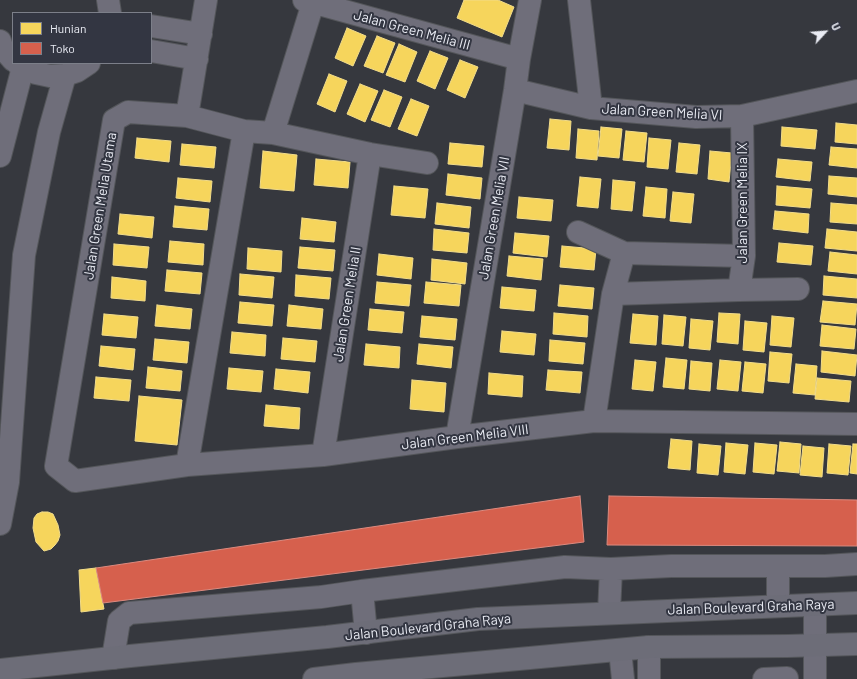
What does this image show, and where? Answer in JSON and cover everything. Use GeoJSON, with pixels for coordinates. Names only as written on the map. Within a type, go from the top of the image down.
{"type":"FeatureCollection","features":[{"type":"Feature","properties":{"kind":"main road","name":"Jalan Boulevard Graha Raya"},"geometry":{"type":"LineString","coordinates":[[6,672],[113,658],[366,633],[478,619],[857,603]]}},
{"type":"Feature","properties":{"kind":"main road"},"geometry":{"type":"LineString","coordinates":[[322,678],[357,676],[649,647],[815,646],[857,644]]}},
{"type":"Feature","properties":{"kind":"street"},"geometry":{"type":"LineString","coordinates":[[108,0],[110,12]]}},
{"type":"Feature","properties":{"kind":"street"},"geometry":{"type":"LineString","coordinates":[[187,116],[206,0]]}},
{"type":"Feature","properties":{"kind":"street","name":"Jalan Green Melia VII"},"geometry":{"type":"LineString","coordinates":[[457,437],[530,0]]}},
{"type":"Feature","properties":{"kind":"street"},"geometry":{"type":"LineString","coordinates":[[579,0],[591,108]]}},
{"type":"Feature","properties":{"kind":"street"},"geometry":{"type":"LineString","coordinates":[[273,133],[309,1]]}},
{"type":"Feature","properties":{"kind":"street","name":"Jalan Green Melia III"},"geometry":{"type":"LineString","coordinates":[[309,1],[519,59]]}},
{"type":"Feature","properties":{"kind":"street"},"geometry":{"type":"LineString","coordinates":[[152,26],[201,34]]}},
{"type":"Feature","properties":{"kind":"street"},"geometry":{"type":"LineString","coordinates":[[0,41],[2,46],[12,57]]}},
{"type":"Feature","properties":{"kind":"street"},"geometry":{"type":"LineString","coordinates":[[152,51],[197,59]]}},
{"type":"Feature","properties":{"kind":"street"},"geometry":{"type":"LineString","coordinates":[[0,156],[18,64]]}},
{"type":"Feature","properties":{"kind":"street"},"geometry":{"type":"LineString","coordinates":[[20,64],[36,73],[50,76],[65,75],[77,71],[88,64]]}},
{"type":"Feature","properties":{"kind":"street"},"geometry":{"type":"LineString","coordinates":[[0,524],[8,482],[8,349],[24,256],[49,132],[65,75]]}},
{"type":"Feature","properties":{"kind":"street","name":"Jalan Green Melia VI"},"geometry":{"type":"LineString","coordinates":[[515,90],[591,108],[696,117],[742,116],[857,91]]}},
{"type":"Feature","properties":{"kind":"street","name":"Jalan Green Melia Utama"},"geometry":{"type":"LineString","coordinates":[[75,481],[56,466],[114,120],[128,112],[187,116],[244,130],[273,133],[370,154],[427,162]]}},
{"type":"Feature","properties":{"kind":"street","name":"Jalan Green Melia IX"},"geometry":{"type":"LineString","coordinates":[[738,290],[744,256],[742,116]]}},
{"type":"Feature","properties":{"kind":"street"},"geometry":{"type":"LineString","coordinates":[[187,465],[244,130]]}},
{"type":"Feature","properties":{"kind":"street","name":"Jalan Green Melia II"},"geometry":{"type":"LineString","coordinates":[[323,455],[370,154]]}},
{"type":"Feature","properties":{"kind":"street"},"geometry":{"type":"LineString","coordinates":[[578,232],[624,254],[744,256]]}},
{"type":"Feature","properties":{"kind":"street"},"geometry":{"type":"LineString","coordinates":[[594,421],[613,294],[624,254]]}},
{"type":"Feature","properties":{"kind":"street"},"geometry":{"type":"LineString","coordinates":[[613,294],[798,289]]}},
{"type":"Feature","properties":{"kind":"street","name":"Jalan Green Melia VIII"},"geometry":{"type":"LineString","coordinates":[[75,481],[187,465],[323,455],[594,421],[857,424]]}},
{"type":"Feature","properties":{"kind":"street"},"geometry":{"type":"LineString","coordinates":[[113,658],[119,621],[130,613],[321,597],[362,590],[565,567],[611,569],[671,566],[825,566],[857,564]]}},
{"type":"Feature","properties":{"kind":"street"},"geometry":{"type":"LineString","coordinates":[[778,566],[778,606]]}},
{"type":"Feature","properties":{"kind":"street"},"geometry":{"type":"LineString","coordinates":[[610,613],[611,569]]}},
{"type":"Feature","properties":{"kind":"street"},"geometry":{"type":"LineString","coordinates":[[362,590],[366,633]]}},
{"type":"Feature","properties":{"kind":"street"},"geometry":{"type":"LineString","coordinates":[[815,605],[815,679]]}},
{"type":"Feature","properties":{"kind":"street"},"geometry":{"type":"LineString","coordinates":[[649,647],[649,679]]}},
{"type":"Feature","properties":{"kind":"street"},"geometry":{"type":"LineString","coordinates":[[620,650],[623,679]]}},
{"type":"Feature","properties":{"kind":"street"},"geometry":{"type":"LineString","coordinates":[[764,679],[787,678]]}},
{"type":"Feature","properties":{"kind":"building: Hunian"},"geometry":{"type":"Polygon","coordinates":[[[464,0],[498,0],[514,7],[502,37],[457,18],[464,0]]]}},
{"type":"Feature","properties":{"kind":"building: Hunian"},"geometry":{"type":"Polygon","coordinates":[[[347,28],[366,36],[353,66],[335,58],[347,28]]]}},
{"type":"Feature","properties":{"kind":"building: Hunian"},"geometry":{"type":"Polygon","coordinates":[[[377,36],[395,43],[383,73],[364,66],[377,36]]]}},
{"type":"Feature","properties":{"kind":"building: Hunian"},"geometry":{"type":"Polygon","coordinates":[[[399,44],[417,52],[405,82],[386,75],[399,44]]]}},
{"type":"Feature","properties":{"kind":"building: Hunian"},"geometry":{"type":"Polygon","coordinates":[[[430,51],[448,58],[435,89],[417,81],[430,51]]]}},
{"type":"Feature","properties":{"kind":"building: Hunian"},"geometry":{"type":"Polygon","coordinates":[[[460,60],[478,67],[465,98],[447,90],[460,60]]]}},
{"type":"Feature","properties":{"kind":"building: Hunian"},"geometry":{"type":"Polygon","coordinates":[[[329,74],[347,81],[335,112],[317,104],[329,74]]]}},
{"type":"Feature","properties":{"kind":"building: Hunian"},"geometry":{"type":"Polygon","coordinates":[[[360,84],[378,91],[365,122],[347,114],[360,84]]]}},
{"type":"Feature","properties":{"kind":"building: Hunian"},"geometry":{"type":"Polygon","coordinates":[[[384,90],[402,97],[390,127],[371,120],[384,90]]]}},
{"type":"Feature","properties":{"kind":"building: Hunian"},"geometry":{"type":"Polygon","coordinates":[[[411,99],[429,106],[417,136],[398,129],[411,99]]]}},
{"type":"Feature","properties":{"kind":"building: Hunian"},"geometry":{"type":"Polygon","coordinates":[[[550,119],[571,121],[569,150],[547,148],[550,119]]]}},
{"type":"Feature","properties":{"kind":"building: Hunian"},"geometry":{"type":"Polygon","coordinates":[[[836,123],[857,125],[857,144],[835,142],[836,123]]]}},
{"type":"Feature","properties":{"kind":"building: Hunian"},"geometry":{"type":"Polygon","coordinates":[[[601,127],[622,129],[619,158],[598,156],[601,127]]]}},
{"type":"Feature","properties":{"kind":"building: Hunian"},"geometry":{"type":"Polygon","coordinates":[[[782,127],[817,130],[815,149],[781,146],[782,127]]]}},
{"type":"Feature","properties":{"kind":"building: Hunian"},"geometry":{"type":"Polygon","coordinates":[[[578,129],[599,131],[597,160],[576,158],[578,129]]]}},
{"type":"Feature","properties":{"kind":"building: Hunian"},"geometry":{"type":"Polygon","coordinates":[[[626,131],[647,133],[644,162],[623,160],[626,131]]]}},
{"type":"Feature","properties":{"kind":"building: Hunian"},"geometry":{"type":"Polygon","coordinates":[[[137,138],[171,141],[169,162],[135,158],[137,138]]]}},
{"type":"Feature","properties":{"kind":"building: Hunian"},"geometry":{"type":"Polygon","coordinates":[[[649,138],[671,140],[668,169],[647,167],[649,138]]]}},
{"type":"Feature","properties":{"kind":"building: Hunian"},"geometry":{"type":"Polygon","coordinates":[[[450,143],[484,146],[482,167],[448,164],[450,143]]]}},
{"type":"Feature","properties":{"kind":"building: Hunian"},"geometry":{"type":"Polygon","coordinates":[[[679,143],[700,145],[697,174],[676,172],[679,143]]]}},
{"type":"Feature","properties":{"kind":"building: Hunian"},"geometry":{"type":"Polygon","coordinates":[[[182,144],[216,147],[214,168],[180,165],[182,144]]]}},
{"type":"Feature","properties":{"kind":"building: Hunian"},"geometry":{"type":"Polygon","coordinates":[[[831,147],[857,149],[857,168],[829,165],[831,147]]]}},
{"type":"Feature","properties":{"kind":"building: Hunian"},"geometry":{"type":"Polygon","coordinates":[[[263,151],[297,155],[294,191],[260,188],[263,151]]]}},
{"type":"Feature","properties":{"kind":"building: Hunian"},"geometry":{"type":"Polygon","coordinates":[[[710,151],[732,153],[729,182],[708,179],[710,151]]]}},
{"type":"Feature","properties":{"kind":"building: Hunian"},"geometry":{"type":"Polygon","coordinates":[[[316,159],[350,162],[348,188],[314,185],[316,159]]]}},
{"type":"Feature","properties":{"kind":"building: Hunian"},"geometry":{"type":"Polygon","coordinates":[[[778,159],[812,162],[810,181],[776,177],[778,159]]]}},
{"type":"Feature","properties":{"kind":"building: Hunian"},"geometry":{"type":"Polygon","coordinates":[[[448,174],[482,178],[480,199],[446,195],[448,174]]]}},
{"type":"Feature","properties":{"kind":"building: Hunian"},"geometry":{"type":"Polygon","coordinates":[[[829,176],[857,178],[857,197],[828,194],[829,176]]]}},
{"type":"Feature","properties":{"kind":"building: Hunian"},"geometry":{"type":"Polygon","coordinates":[[[580,177],[601,179],[598,208],[577,206],[580,177]]]}},
{"type":"Feature","properties":{"kind":"building: Hunian"},"geometry":{"type":"Polygon","coordinates":[[[178,178],[212,181],[210,202],[176,198],[178,178]]]}},
{"type":"Feature","properties":{"kind":"building: Hunian"},"geometry":{"type":"Polygon","coordinates":[[[613,180],[635,182],[632,211],[611,209],[613,180]]]}},
{"type":"Feature","properties":{"kind":"building: Hunian"},"geometry":{"type":"Polygon","coordinates":[[[394,186],[428,189],[425,218],[391,215],[394,186]]]}},
{"type":"Feature","properties":{"kind":"building: Hunian"},"geometry":{"type":"Polygon","coordinates":[[[777,186],[812,189],[810,208],[776,205],[777,186]]]}},
{"type":"Feature","properties":{"kind":"building: Hunian"},"geometry":{"type":"Polygon","coordinates":[[[646,187],[667,189],[665,218],[643,216],[646,187]]]}},
{"type":"Feature","properties":{"kind":"building: Hunian"},"geometry":{"type":"Polygon","coordinates":[[[673,192],[694,194],[691,223],[670,221],[673,192]]]}},
{"type":"Feature","properties":{"kind":"building: Hunian"},"geometry":{"type":"Polygon","coordinates":[[[519,197],[553,200],[551,221],[517,218],[519,197]]]}},
{"type":"Feature","properties":{"kind":"building: Hunian"},"geometry":{"type":"Polygon","coordinates":[[[437,203],[471,207],[469,228],[435,224],[437,203]]]}},
{"type":"Feature","properties":{"kind":"building: Hunian"},"geometry":{"type":"Polygon","coordinates":[[[831,203],[857,205],[857,224],[830,222],[831,203]]]}},
{"type":"Feature","properties":{"kind":"building: Hunian"},"geometry":{"type":"Polygon","coordinates":[[[175,206],[209,209],[207,230],[173,227],[175,206]]]}},
{"type":"Feature","properties":{"kind":"building: Hunian"},"geometry":{"type":"Polygon","coordinates":[[[775,211],[809,214],[808,233],[773,229],[775,211]]]}},
{"type":"Feature","properties":{"kind":"building: Hunian"},"geometry":{"type":"Polygon","coordinates":[[[120,214],[154,217],[152,238],[118,234],[120,214]]]}},
{"type":"Feature","properties":{"kind":"building: Hunian"},"geometry":{"type":"Polygon","coordinates":[[[302,218],[336,222],[334,242],[300,239],[302,218]]]}},
{"type":"Feature","properties":{"kind":"building: Hunian"},"geometry":{"type":"Polygon","coordinates":[[[434,229],[469,233],[467,253],[433,250],[434,229]]]}},
{"type":"Feature","properties":{"kind":"building: Hunian"},"geometry":{"type":"Polygon","coordinates":[[[827,229],[857,232],[857,251],[825,248],[827,229]]]}},
{"type":"Feature","properties":{"kind":"building: Hunian"},"geometry":{"type":"Polygon","coordinates":[[[515,233],[549,236],[547,257],[513,253],[515,233]]]}},
{"type":"Feature","properties":{"kind":"building: Hunian"},"geometry":{"type":"Polygon","coordinates":[[[170,241],[204,244],[203,265],[168,262],[170,241]]]}},
{"type":"Feature","properties":{"kind":"building: Hunian"},"geometry":{"type":"Polygon","coordinates":[[[779,243],[813,246],[811,265],[777,262],[779,243]]]}},
{"type":"Feature","properties":{"kind":"building: Hunian"},"geometry":{"type":"Polygon","coordinates":[[[114,244],[149,247],[147,268],[113,265],[114,244]]]}},
{"type":"Feature","properties":{"kind":"building: Hunian"},"geometry":{"type":"Polygon","coordinates":[[[562,246],[596,249],[594,270],[560,267],[562,246]]]}},
{"type":"Feature","properties":{"kind":"building: Hunian"},"geometry":{"type":"Polygon","coordinates":[[[300,247],[335,250],[333,271],[298,268],[300,247]]]}},
{"type":"Feature","properties":{"kind":"building: Hunian"},"geometry":{"type":"Polygon","coordinates":[[[248,248],[282,251],[281,272],[247,269],[248,248]]]}},
{"type":"Feature","properties":{"kind":"building: Hunian"},"geometry":{"type":"Polygon","coordinates":[[[830,252],[857,255],[857,274],[828,271],[830,252]]]}},
{"type":"Feature","properties":{"kind":"building: Hunian"},"geometry":{"type":"Polygon","coordinates":[[[379,254],[413,258],[411,279],[377,275],[379,254]]]}},
{"type":"Feature","properties":{"kind":"building: Hunian"},"geometry":{"type":"Polygon","coordinates":[[[509,256],[543,259],[541,280],[507,276],[509,256]]]}},
{"type":"Feature","properties":{"kind":"building: Hunian"},"geometry":{"type":"Polygon","coordinates":[[[432,259],[467,263],[465,284],[431,280],[432,259]]]}},
{"type":"Feature","properties":{"kind":"building: Hunian"},"geometry":{"type":"Polygon","coordinates":[[[167,270],[202,273],[200,294],[165,291],[167,270]]]}},
{"type":"Feature","properties":{"kind":"building: Hunian"},"geometry":{"type":"Polygon","coordinates":[[[240,274],[274,277],[272,298],[239,295],[240,274]]]}},
{"type":"Feature","properties":{"kind":"building: Hunian"},"geometry":{"type":"Polygon","coordinates":[[[296,275],[331,278],[329,299],[295,296],[296,275]]]}},
{"type":"Feature","properties":{"kind":"building: Hunian"},"geometry":{"type":"Polygon","coordinates":[[[824,276],[857,279],[857,298],[823,295],[824,276]]]}},
{"type":"Feature","properties":{"kind":"building: Hunian"},"geometry":{"type":"Polygon","coordinates":[[[112,277],[146,281],[145,301],[111,298],[112,277]]]}},
{"type":"Feature","properties":{"kind":"building: Hunian"},"geometry":{"type":"Polygon","coordinates":[[[377,282],[411,285],[409,306],[375,303],[377,282]]]}},
{"type":"Feature","properties":{"kind":"building: Hunian"},"geometry":{"type":"Polygon","coordinates":[[[426,282],[461,285],[459,306],[424,303],[426,282]]]}},
{"type":"Feature","properties":{"kind":"building: Hunian"},"geometry":{"type":"Polygon","coordinates":[[[560,285],[594,288],[592,309],[558,306],[560,285]]]}},
{"type":"Feature","properties":{"kind":"building: Hunian"},"geometry":{"type":"Polygon","coordinates":[[[502,287],[536,290],[534,311],[500,308],[502,287]]]}},
{"type":"Feature","properties":{"kind":"building: Hunian"},"geometry":{"type":"Polygon","coordinates":[[[823,301],[857,304],[855,325],[820,322],[823,301]]]}},
{"type":"Feature","properties":{"kind":"building: Hunian"},"geometry":{"type":"Polygon","coordinates":[[[240,302],[274,305],[272,326],[238,323],[240,302]]]}},
{"type":"Feature","properties":{"kind":"building: Hunian"},"geometry":{"type":"Polygon","coordinates":[[[157,305],[192,309],[190,329],[155,326],[157,305]]]}},
{"type":"Feature","properties":{"kind":"building: Hunian"},"geometry":{"type":"Polygon","coordinates":[[[289,305],[323,309],[321,329],[287,326],[289,305]]]}},
{"type":"Feature","properties":{"kind":"building: Hunian"},"geometry":{"type":"Polygon","coordinates":[[[370,309],[404,312],[402,333],[368,330],[370,309]]]}},
{"type":"Feature","properties":{"kind":"building: Hunian"},"geometry":{"type":"Polygon","coordinates":[[[554,313],[588,316],[587,337],[553,334],[554,313]]]}},
{"type":"Feature","properties":{"kind":"building: Hunian"},"geometry":{"type":"Polygon","coordinates":[[[719,313],[740,314],[738,344],[717,342],[719,313]]]}},
{"type":"Feature","properties":{"kind":"building: Hunian"},"geometry":{"type":"Polygon","coordinates":[[[104,314],[138,317],[136,338],[102,335],[104,314]]]}},
{"type":"Feature","properties":{"kind":"building: Hunian"},"geometry":{"type":"Polygon","coordinates":[[[633,314],[658,316],[656,345],[630,343],[633,314]]]}},
{"type":"Feature","properties":{"kind":"building: Hunian"},"geometry":{"type":"Polygon","coordinates":[[[664,315],[686,317],[683,346],[662,344],[664,315]]]}},
{"type":"Feature","properties":{"kind":"building: Hunian"},"geometry":{"type":"Polygon","coordinates":[[[422,316],[457,319],[455,340],[420,337],[422,316]]]}},
{"type":"Feature","properties":{"kind":"building: Hunian"},"geometry":{"type":"Polygon","coordinates":[[[772,316],[794,318],[791,347],[770,345],[772,316]]]}},
{"type":"Feature","properties":{"kind":"building: Hunian"},"geometry":{"type":"Polygon","coordinates":[[[691,319],[713,321],[710,350],[689,348],[691,319]]]}},
{"type":"Feature","properties":{"kind":"building: Hunian"},"geometry":{"type":"Polygon","coordinates":[[[745,321],[767,323],[764,352],[743,350],[745,321]]]}},
{"type":"Feature","properties":{"kind":"building: Hunian"},"geometry":{"type":"Polygon","coordinates":[[[822,325],[856,329],[854,349],[820,346],[822,325]]]}},
{"type":"Feature","properties":{"kind":"building: Hunian"},"geometry":{"type":"Polygon","coordinates":[[[502,331],[536,334],[534,355],[500,352],[502,331]]]}},
{"type":"Feature","properties":{"kind":"building: Hunian"},"geometry":{"type":"Polygon","coordinates":[[[232,332],[266,335],[265,356],[230,353],[232,332]]]}},
{"type":"Feature","properties":{"kind":"building: Hunian"},"geometry":{"type":"Polygon","coordinates":[[[283,338],[317,341],[315,362],[281,359],[283,338]]]}},
{"type":"Feature","properties":{"kind":"building: Hunian"},"geometry":{"type":"Polygon","coordinates":[[[155,339],[189,342],[187,363],[153,360],[155,339]]]}},
{"type":"Feature","properties":{"kind":"building: Hunian"},"geometry":{"type":"Polygon","coordinates":[[[550,340],[585,343],[583,364],[549,361],[550,340]]]}},
{"type":"Feature","properties":{"kind":"building: Hunian"},"geometry":{"type":"Polygon","coordinates":[[[366,344],[400,347],[399,368],[364,365],[366,344]]]}},
{"type":"Feature","properties":{"kind":"building: Hunian"},"geometry":{"type":"Polygon","coordinates":[[[419,344],[453,347],[451,368],[417,364],[419,344]]]}},
{"type":"Feature","properties":{"kind":"building: Hunian"},"geometry":{"type":"Polygon","coordinates":[[[101,346],[135,349],[133,370],[99,366],[101,346]]]}},
{"type":"Feature","properties":{"kind":"building: Hunian"},"geometry":{"type":"Polygon","coordinates":[[[822,351],[857,355],[855,376],[821,372],[822,351]]]}},
{"type":"Feature","properties":{"kind":"building: Hunian"},"geometry":{"type":"Polygon","coordinates":[[[770,352],[792,354],[789,383],[768,381],[770,352]]]}},
{"type":"Feature","properties":{"kind":"building: Hunian"},"geometry":{"type":"Polygon","coordinates":[[[666,358],[687,360],[684,389],[663,387],[666,358]]]}},
{"type":"Feature","properties":{"kind":"building: Hunian"},"geometry":{"type":"Polygon","coordinates":[[[635,360],[656,362],[653,391],[632,389],[635,360]]]}},
{"type":"Feature","properties":{"kind":"building: Hunian"},"geometry":{"type":"Polygon","coordinates":[[[720,360],[741,362],[738,391],[717,389],[720,360]]]}},
{"type":"Feature","properties":{"kind":"building: Hunian"},"geometry":{"type":"Polygon","coordinates":[[[691,361],[712,363],[710,391],[689,389],[691,361]]]}},
{"type":"Feature","properties":{"kind":"building: Hunian"},"geometry":{"type":"Polygon","coordinates":[[[745,362],[766,364],[763,393],[742,391],[745,362]]]}},
{"type":"Feature","properties":{"kind":"building: Hunian"},"geometry":{"type":"Polygon","coordinates":[[[796,364],[817,366],[815,395],[793,393],[796,364]]]}},
{"type":"Feature","properties":{"kind":"building: Hunian"},"geometry":{"type":"Polygon","coordinates":[[[148,367],[182,371],[180,391],[146,388],[148,367]]]}},
{"type":"Feature","properties":{"kind":"building: Hunian"},"geometry":{"type":"Polygon","coordinates":[[[229,368],[263,371],[261,392],[227,389],[229,368]]]}},
{"type":"Feature","properties":{"kind":"building: Hunian"},"geometry":{"type":"Polygon","coordinates":[[[276,369],[310,372],[308,393],[274,389],[276,369]]]}},
{"type":"Feature","properties":{"kind":"building: Hunian"},"geometry":{"type":"Polygon","coordinates":[[[548,370],[582,372],[580,393],[546,390],[548,370]]]}},
{"type":"Feature","properties":{"kind":"building: Hunian"},"geometry":{"type":"Polygon","coordinates":[[[489,373],[523,376],[522,397],[488,394],[489,373]]]}},
{"type":"Feature","properties":{"kind":"building: Hunian"},"geometry":{"type":"Polygon","coordinates":[[[96,377],[131,380],[129,401],[94,398],[96,377]]]}},
{"type":"Feature","properties":{"kind":"building: Hunian"},"geometry":{"type":"Polygon","coordinates":[[[817,378],[851,381],[849,402],[815,399],[817,378]]]}},
{"type":"Feature","properties":{"kind":"building: Hunian"},"geometry":{"type":"Polygon","coordinates":[[[412,380],[446,383],[444,412],[410,409],[412,380]]]}},
{"type":"Feature","properties":{"kind":"building: Hunian"},"geometry":{"type":"Polygon","coordinates":[[[139,396],[182,400],[177,445],[135,441],[139,396]]]}},
{"type":"Feature","properties":{"kind":"building: Hunian"},"geometry":{"type":"Polygon","coordinates":[[[266,405],[300,408],[299,429],[264,426],[266,405]]]}},
{"type":"Feature","properties":{"kind":"building: Hunian"},"geometry":{"type":"Polygon","coordinates":[[[671,439],[692,441],[690,470],[668,468],[671,439]]]}},
{"type":"Feature","properties":{"kind":"building: Hunian"},"geometry":{"type":"Polygon","coordinates":[[[780,442],[801,444],[799,473],[777,471],[780,442]]]}},
{"type":"Feature","properties":{"kind":"building: Hunian"},"geometry":{"type":"Polygon","coordinates":[[[726,443],[748,445],[745,474],[724,472],[726,443]]]}},
{"type":"Feature","properties":{"kind":"building: Hunian"},"geometry":{"type":"Polygon","coordinates":[[[755,443],[777,445],[774,474],[753,472],[755,443]]]}},
{"type":"Feature","properties":{"kind":"building: Hunian"},"geometry":{"type":"Polygon","coordinates":[[[699,444],[721,446],[718,475],[697,473],[699,444]]]}},
{"type":"Feature","properties":{"kind":"building: Hunian"},"geometry":{"type":"Polygon","coordinates":[[[829,444],[851,446],[848,475],[827,473],[829,444]]]}},
{"type":"Feature","properties":{"kind":"building: Hunian"},"geometry":{"type":"Polygon","coordinates":[[[853,444],[857,444],[857,474],[850,473],[853,444]]]}},
{"type":"Feature","properties":{"kind":"building: Hunian"},"geometry":{"type":"Polygon","coordinates":[[[803,446],[824,448],[822,477],[800,475],[803,446]]]}},
{"type":"Feature","properties":{"kind":"building: Hunian"},"geometry":{"type":"Polygon","coordinates":[[[42,512],[53,514],[58,525],[60,535],[58,541],[51,549],[44,551],[36,542],[33,528],[34,518],[37,514],[42,512]]]}},
{"type":"Feature","properties":{"kind":"building: Hunian"},"geometry":{"type":"Polygon","coordinates":[[[96,568],[104,609],[81,612],[79,570],[96,568]]]}},
{"type":"Feature","properties":{"kind":"building: Toko"},"geometry":{"type":"Polygon","coordinates":[[[580,496],[584,542],[103,603],[96,568],[580,496]]]}},
{"type":"Feature","properties":{"kind":"building: Toko"},"geometry":{"type":"Polygon","coordinates":[[[609,496],[857,500],[857,546],[607,545],[609,496]]]}}]}
